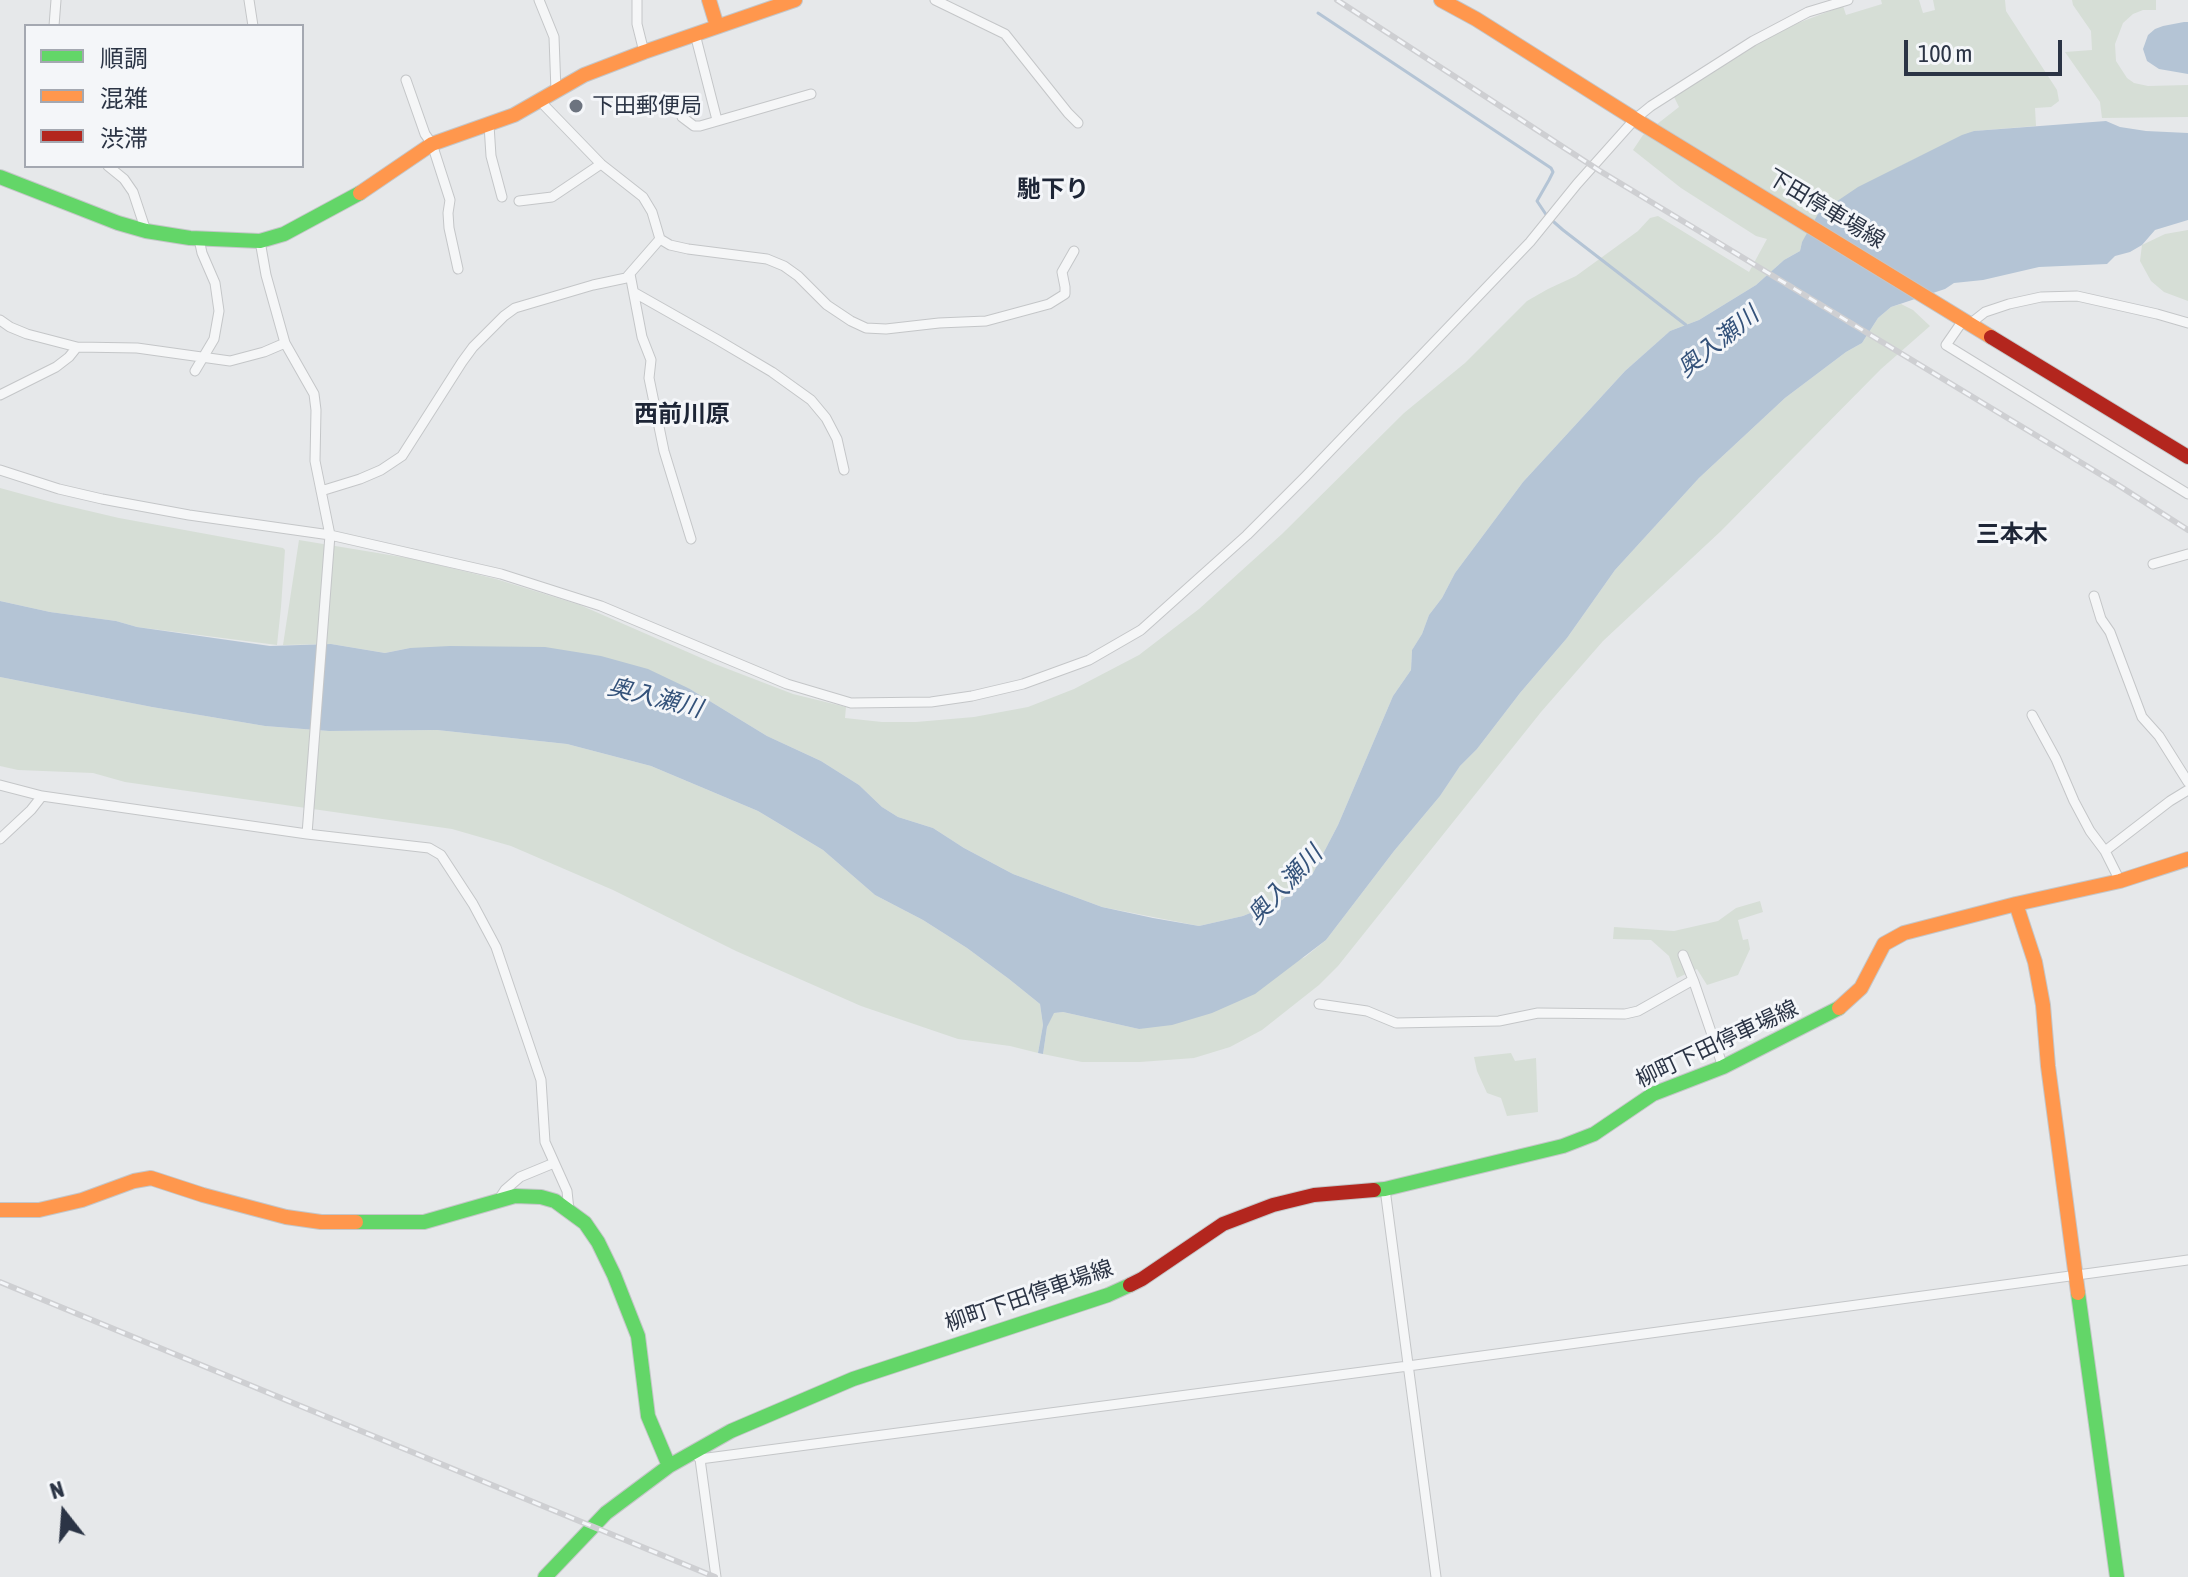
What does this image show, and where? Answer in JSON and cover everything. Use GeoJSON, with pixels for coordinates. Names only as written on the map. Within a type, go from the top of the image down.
{"type":"FeatureCollection","features":[{"type":"Feature","properties":{"kind":"main road"},"geometry":{"type":"LineString","coordinates":[[709,0],[717,26]]}},
{"type":"Feature","properties":{"kind":"main road"},"geometry":{"type":"LineString","coordinates":[[0,177],[146,231],[199,239],[260,241],[284,234],[353,198],[432,144],[514,115],[584,75],[795,0]]}},
{"type":"Feature","properties":{"kind":"main road","name":"下田停車場線"},"geometry":{"type":"LineString","coordinates":[[1441,0],[1476,11],[1638,121],[2188,457]]}},
{"type":"Feature","properties":{"kind":"main road","name":"柳町下田停車場線"},"geometry":{"type":"LineString","coordinates":[[545,1577],[606,1513],[669,1466],[697,1456],[731,1431],[853,1379],[1108,1295],[1142,1279],[1223,1224],[1273,1205],[1314,1195],[1385,1189],[1563,1146],[1594,1134],[1653,1094],[1723,1067],[1836,1011],[1861,988],[1884,944],[1891,939],[2016,904],[2120,881],[2188,859]]}},
{"type":"Feature","properties":{"kind":"main road"},"geometry":{"type":"LineString","coordinates":[[2016,904],[2035,962],[2043,1005],[2075,1275],[2117,1577]]}},
{"type":"Feature","properties":{"kind":"main road"},"geometry":{"type":"LineString","coordinates":[[0,1210],[39,1210],[151,1178],[286,1217],[321,1222],[424,1222],[515,1196],[555,1201],[585,1223],[598,1242],[636,1329],[648,1416],[669,1466]]}},
{"type":"Feature","properties":{"kind":"street"},"geometry":{"type":"LineString","coordinates":[[54,24],[56,0]]}},
{"type":"Feature","properties":{"kind":"street"},"geometry":{"type":"LineString","coordinates":[[249,0],[253,24]]}},
{"type":"Feature","properties":{"kind":"street"},"geometry":{"type":"LineString","coordinates":[[539,0],[554,37],[556,91]]}},
{"type":"Feature","properties":{"kind":"street"},"geometry":{"type":"LineString","coordinates":[[637,0],[637,24],[644,52]]}},
{"type":"Feature","properties":{"kind":"street"},"geometry":{"type":"LineString","coordinates":[[935,0],[1005,34],[1078,123]]}},
{"type":"Feature","properties":{"kind":"street"},"geometry":{"type":"LineString","coordinates":[[0,470],[102,499],[329,538],[501,574],[587,602],[787,684],[851,703],[931,702],[1023,684],[1089,660],[1141,630],[1247,535],[1530,242],[1567,195],[1651,106],[1753,41],[1808,12],[1848,0]]}},
{"type":"Feature","properties":{"kind":"street"},"geometry":{"type":"LineString","coordinates":[[695,34],[717,120]]}},
{"type":"Feature","properties":{"kind":"street"},"geometry":{"type":"LineString","coordinates":[[406,80],[450,200],[449,228],[458,269]]}},
{"type":"Feature","properties":{"kind":"street"},"geometry":{"type":"LineString","coordinates":[[682,117],[694,126],[700,126],[811,94]]}},
{"type":"Feature","properties":{"kind":"street"},"geometry":{"type":"LineString","coordinates":[[540,101],[601,164],[643,197],[652,212],[660,239],[688,249],[767,259],[784,266],[827,305],[866,328],[986,321],[1049,304],[1065,294],[1062,272],[1074,251]]}},
{"type":"Feature","properties":{"kind":"street"},"geometry":{"type":"LineString","coordinates":[[489,125],[491,156],[502,197]]}},
{"type":"Feature","properties":{"kind":"street"},"geometry":{"type":"LineString","coordinates":[[519,201],[552,197],[601,164]]}},
{"type":"Feature","properties":{"kind":"street"},"geometry":{"type":"LineString","coordinates":[[110,168],[133,192],[146,231]]}},
{"type":"Feature","properties":{"kind":"street"},"geometry":{"type":"LineString","coordinates":[[195,371],[214,339],[219,311],[215,283],[199,239]]}},
{"type":"Feature","properties":{"kind":"street"},"geometry":{"type":"LineString","coordinates":[[321,491],[381,470],[402,456],[473,347],[515,308],[626,278],[660,239]]}},
{"type":"Feature","properties":{"kind":"street"},"geometry":{"type":"LineString","coordinates":[[260,241],[285,343],[314,394],[315,461],[329,538],[307,830]]}},
{"type":"Feature","properties":{"kind":"street"},"geometry":{"type":"LineString","coordinates":[[630,274],[642,337],[651,360],[649,378],[664,451],[691,539]]}},
{"type":"Feature","properties":{"kind":"street"},"geometry":{"type":"LineString","coordinates":[[635,293],[772,372],[811,400],[826,418],[837,439],[844,470]]}},
{"type":"Feature","properties":{"kind":"street"},"geometry":{"type":"LineString","coordinates":[[2188,323],[2077,296],[2041,297],[1962,318],[1946,345],[2188,494]]}},
{"type":"Feature","properties":{"kind":"street"},"geometry":{"type":"LineString","coordinates":[[0,320],[27,334],[77,347],[137,348],[230,361],[285,343]]}},
{"type":"Feature","properties":{"kind":"street"},"geometry":{"type":"LineString","coordinates":[[0,395],[56,367],[77,347]]}},
{"type":"Feature","properties":{"kind":"street"},"geometry":{"type":"LineString","coordinates":[[2153,564],[2188,554]]}},
{"type":"Feature","properties":{"kind":"street"},"geometry":{"type":"LineString","coordinates":[[2094,596],[2142,717],[2159,736],[2188,782]]}},
{"type":"Feature","properties":{"kind":"street"},"geometry":{"type":"LineString","coordinates":[[2032,715],[2079,811],[2120,881]]}},
{"type":"Feature","properties":{"kind":"street"},"geometry":{"type":"LineString","coordinates":[[0,785],[42,796],[429,848],[441,855],[496,947],[541,1080],[545,1142],[567,1191],[569,1210]]}},
{"type":"Feature","properties":{"kind":"street"},"geometry":{"type":"LineString","coordinates":[[2105,851],[2188,790]]}},
{"type":"Feature","properties":{"kind":"street"},"geometry":{"type":"LineString","coordinates":[[0,839],[42,796]]}},
{"type":"Feature","properties":{"kind":"street"},"geometry":{"type":"LineString","coordinates":[[1683,955],[1723,1067]]}},
{"type":"Feature","properties":{"kind":"street"},"geometry":{"type":"LineString","coordinates":[[1319,1004],[1367,1011],[1396,1023],[1499,1021],[1538,1013],[1625,1014],[1638,1011],[1693,980]]}},
{"type":"Feature","properties":{"kind":"street"},"geometry":{"type":"LineString","coordinates":[[499,1199],[520,1177],[554,1163]]}},
{"type":"Feature","properties":{"kind":"street"},"geometry":{"type":"LineString","coordinates":[[1385,1189],[1436,1577]]}},
{"type":"Feature","properties":{"kind":"street"},"geometry":{"type":"LineString","coordinates":[[716,1577],[697,1456],[1408,1366],[2188,1260]]}},
{"type":"Feature","properties":{"kind":"shaded area"},"geometry":{"type":"Polygon","coordinates":[[[1881,0],[1919,0],[1923,13],[1935,10],[1933,0],[2005,0],[2006,11],[2057,90],[2059,101],[2051,107],[2035,108],[2036,126],[1974,131],[1901,166],[1802,242],[1800,251],[1784,260],[1756,285],[1699,320],[1670,331],[1625,371],[1523,482],[1455,573],[1412,650],[1411,670],[1393,696],[1338,825],[1313,873],[1282,900],[1243,916],[1199,926],[1102,907],[1013,874],[933,828],[898,817],[882,807],[859,785],[821,761],[767,736],[690,689],[410,648],[385,653],[331,644],[283,645],[299,540],[414,559],[496,579],[580,605],[793,694],[846,707],[845,718],[916,722],[974,717],[1028,707],[1074,689],[1139,655],[1199,609],[1282,534],[1404,413],[1465,363],[1527,301],[1576,276],[1638,231],[1650,218],[1658,216],[1749,272],[1767,239],[1756,236],[1681,188],[1633,150],[1643,135],[1679,107],[1674,97],[1755,45],[1798,23],[1843,6],[1846,15],[1882,4],[1881,0]]]}},
{"type":"Feature","properties":{"kind":"shaded area"},"geometry":{"type":"Polygon","coordinates":[[[2072,0],[2156,0],[2156,10],[2143,10],[2123,23],[2115,44],[2116,61],[2134,83],[2148,86],[2188,85],[2188,117],[2102,118],[2100,102],[2065,52],[2092,50],[2091,31],[2072,0]]]}},
{"type":"Feature","properties":{"kind":"shaded area"},"geometry":{"type":"Polygon","coordinates":[[[2188,230],[2188,301],[2164,292],[2151,281],[2140,261],[2142,245],[2165,234],[2188,230]]]}},
{"type":"Feature","properties":{"kind":"shaded area"},"geometry":{"type":"Polygon","coordinates":[[[1901,304],[1913,310],[1930,326],[1881,369],[1721,531],[1603,641],[1541,712],[1338,966],[1319,985],[1262,1030],[1230,1047],[1194,1058],[1082,1062],[1043,1054],[1047,1027],[1053,1013],[1063,1012],[1139,1029],[1305,957],[1326,940],[1440,796],[1460,766],[1567,638],[1615,570],[1699,478],[1785,398],[1862,343],[1878,318],[1891,307],[1901,304]]]}},
{"type":"Feature","properties":{"kind":"shaded area"},"geometry":{"type":"Polygon","coordinates":[[[0,488],[119,518],[283,548],[277,645],[137,627],[0,601],[0,488]]]}},
{"type":"Feature","properties":{"kind":"shaded area"},"geometry":{"type":"Polygon","coordinates":[[[0,677],[265,726],[329,731],[437,730],[567,744],[651,766],[758,811],[823,850],[875,895],[923,920],[1009,979],[1040,1004],[1043,1025],[1038,1053],[958,1039],[861,1006],[736,951],[613,890],[511,846],[452,829],[125,782],[93,773],[18,770],[0,766],[0,677]]]}},
{"type":"Feature","properties":{"kind":"shaded area"},"geometry":{"type":"Polygon","coordinates":[[[1760,901],[1763,912],[1738,920],[1743,940],[1748,939],[1750,949],[1738,975],[1707,985],[1697,969],[1677,978],[1669,956],[1651,940],[1613,939],[1614,927],[1674,931],[1718,921],[1736,908],[1760,901]]]}},
{"type":"Feature","properties":{"kind":"shaded area"},"geometry":{"type":"Polygon","coordinates":[[[1511,1053],[1515,1061],[1536,1058],[1538,1112],[1507,1116],[1501,1098],[1487,1093],[1474,1057],[1511,1053]]]}},
{"type":"Feature","properties":{"kind":"water"},"geometry":{"type":"Polygon","coordinates":[[[2188,22],[2188,74],[2159,69],[2147,61],[2143,49],[2148,35],[2163,26],[2188,22]]]}},
{"type":"Feature","properties":{"kind":"water","name":"奥入瀬川"},"geometry":{"type":"Polygon","coordinates":[[[2106,121],[2120,127],[2146,131],[2188,133],[2188,220],[2155,230],[2142,245],[2115,256],[2107,264],[2039,267],[1983,280],[1954,283],[1945,289],[1891,307],[1878,318],[1862,343],[1785,398],[1699,478],[1615,570],[1567,638],[1460,766],[1440,796],[1326,940],[1255,994],[1212,1013],[1172,1025],[1139,1029],[1063,1012],[1054,1013],[1047,1027],[1043,1054],[1038,1053],[1043,1025],[1040,1004],[1009,979],[923,920],[875,895],[823,850],[758,811],[651,766],[567,744],[437,730],[329,731],[265,726],[0,677],[0,601],[137,627],[270,646],[331,644],[385,653],[450,646],[545,647],[601,656],[648,669],[690,689],[767,736],[821,761],[859,785],[882,807],[898,817],[933,828],[1013,874],[1102,907],[1153,918],[1199,926],[1243,916],[1282,900],[1313,873],[1338,825],[1393,696],[1411,670],[1412,650],[1455,573],[1523,482],[1625,371],[1670,331],[1699,320],[1756,285],[1784,260],[1800,251],[1818,214],[1858,187],[1974,131],[2106,121]]]}},
{"type":"Feature","properties":{"kind":"waterway"},"geometry":{"type":"LineString","coordinates":[[1318,13],[1551,168],[1553,172],[1537,201],[1547,216],[1686,325]]}},
{"type":"Feature","properties":{"kind":"railway"},"geometry":{"type":"LineString","coordinates":[[1337,0],[1600,171],[2188,530]]}},
{"type":"Feature","properties":{"kind":"railway"},"geometry":{"type":"LineString","coordinates":[[0,1282],[715,1577]]}},
{"type":"Feature","properties":{"kind":"traffic: fast"},"geometry":{"type":"LineString","coordinates":[[0,177],[118,223],[190,238],[260,241],[284,234],[360,193]]}},
{"type":"Feature","properties":{"kind":"traffic: fast"},"geometry":{"type":"LineString","coordinates":[[1374,1190],[1563,1146],[1594,1134],[1653,1094],[1723,1067],[1839,1008]]}},
{"type":"Feature","properties":{"kind":"traffic: fast"},"geometry":{"type":"LineString","coordinates":[[356,1222],[424,1222],[515,1196],[555,1201],[585,1223],[614,1275],[638,1336],[648,1416],[669,1466]]}},
{"type":"Feature","properties":{"kind":"traffic: fast"},"geometry":{"type":"LineString","coordinates":[[545,1577],[606,1513],[669,1466],[731,1431],[853,1379],[1130,1285]]}},
{"type":"Feature","properties":{"kind":"traffic: fast"},"geometry":{"type":"LineString","coordinates":[[2078,1293],[2117,1577]]}},
{"type":"Feature","properties":{"kind":"traffic: slow"},"geometry":{"type":"LineString","coordinates":[[709,0],[717,26]]}},
{"type":"Feature","properties":{"kind":"traffic: slow"},"geometry":{"type":"LineString","coordinates":[[360,193],[432,144],[514,115],[584,75],[795,0]]}},
{"type":"Feature","properties":{"kind":"traffic: slow"},"geometry":{"type":"LineString","coordinates":[[1441,0],[1991,337]]}},
{"type":"Feature","properties":{"kind":"traffic: slow"},"geometry":{"type":"LineString","coordinates":[[1839,1008],[1861,988],[1884,944],[1904,933],[2120,881],[2188,859]]}},
{"type":"Feature","properties":{"kind":"traffic: slow"},"geometry":{"type":"LineString","coordinates":[[2016,904],[2035,962],[2043,1005],[2078,1293]]}},
{"type":"Feature","properties":{"kind":"traffic: slow"},"geometry":{"type":"LineString","coordinates":[[0,1210],[39,1210],[151,1178],[286,1217],[321,1222],[356,1222]]}},
{"type":"Feature","properties":{"kind":"traffic: jam"},"geometry":{"type":"LineString","coordinates":[[1991,337],[2188,457]]}},
{"type":"Feature","properties":{"kind":"traffic: jam"},"geometry":{"type":"LineString","coordinates":[[1130,1285],[1223,1224],[1273,1205],[1314,1195],[1374,1190]]}},
{"type":"Feature","properties":{"kind":"place","name":"下田郵便局"},"geometry":{"type":"Point","coordinates":[576,106]}},
{"type":"Feature","properties":{"kind":"district","name":"馳下り"},"geometry":{"type":"Point","coordinates":[1053,189]}},
{"type":"Feature","properties":{"kind":"district","name":"西前川原"},"geometry":{"type":"Point","coordinates":[682,414]}},
{"type":"Feature","properties":{"kind":"district","name":"三本木"},"geometry":{"type":"Point","coordinates":[2012,534]}}]}
